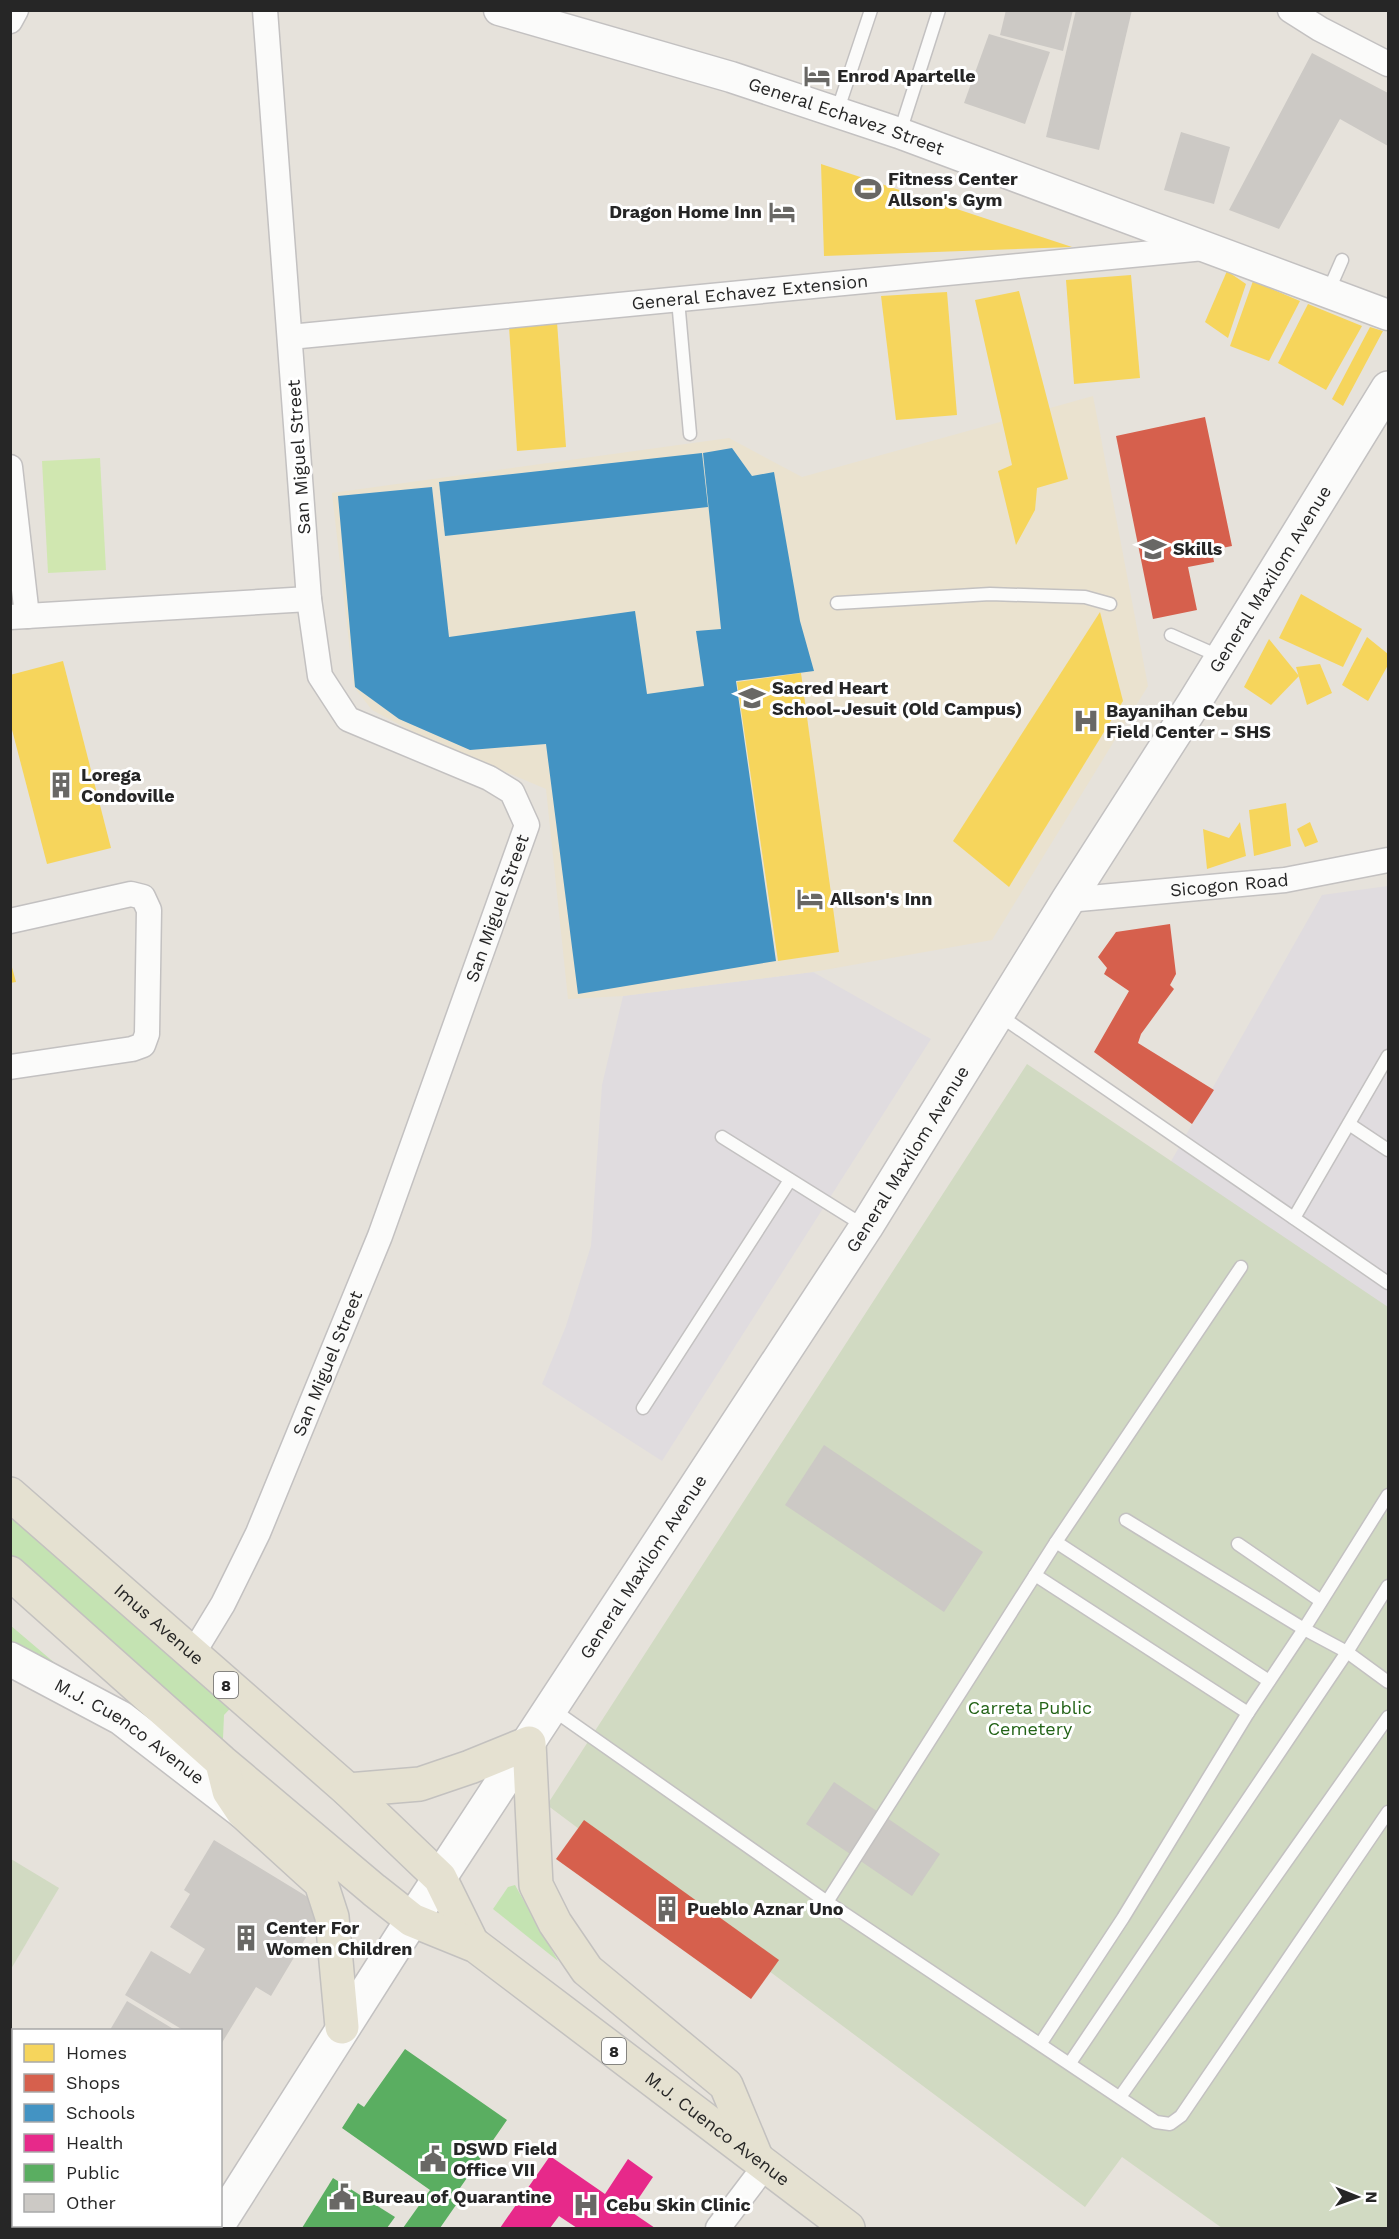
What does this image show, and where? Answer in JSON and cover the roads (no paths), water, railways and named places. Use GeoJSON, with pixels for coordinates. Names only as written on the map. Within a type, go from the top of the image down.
{"type":"FeatureCollection","features":[{"type":"Feature","properties":{"kind":"main road","name":"General Maxilom Avenue"},"geometry":{"type":"LineString","coordinates":[[222,2219],[342,2027],[866,1227],[1068,900],[1222,658],[1375,426],[1389,387]]}},
{"type":"Feature","properties":{"kind":"main road","name":"Imus Avenue"},"geometry":{"type":"LineString","coordinates":[[10,1494],[348,1790],[440,1878]]}},
{"type":"Feature","properties":{"kind":"main road","name":"8"},"geometry":{"type":"LineString","coordinates":[[10,1573],[222,1762],[412,1920]]}},
{"type":"Feature","properties":{"kind":"main road","name":"M.J. Cuenco Avenue"},"geometry":{"type":"LineString","coordinates":[[10,1659],[121,1718],[243,1812]]}},
{"type":"Feature","properties":{"kind":"main road"},"geometry":{"type":"LineString","coordinates":[[348,1790],[420,1784],[529,1743],[536,1885],[555,1923],[587,1970],[726,2085],[761,2162]]}},
{"type":"Feature","properties":{"kind":"main road"},"geometry":{"type":"LineString","coordinates":[[222,1762],[229,1791],[243,1812],[321,1883],[332,1917],[342,2027]]}},
{"type":"Feature","properties":{"kind":"main road","name":"M.J. Cuenco Avenue"},"geometry":{"type":"LineString","coordinates":[[440,1878],[472,1943]]}},
{"type":"Feature","properties":{"kind":"main road","name":"M.J. Cuenco Avenue"},"geometry":{"type":"LineString","coordinates":[[412,1920],[472,1943],[848,2229]]}},
{"type":"Feature","properties":{"kind":"street"},"geometry":{"type":"LineString","coordinates":[[10,21],[16,10]]}},
{"type":"Feature","properties":{"kind":"street","name":"San Miguel Street"},"geometry":{"type":"LineString","coordinates":[[192,1655],[223,1604],[258,1533],[380,1236],[527,825],[512,792],[489,778],[348,718],[320,676],[309,599],[265,10]]}},
{"type":"Feature","properties":{"kind":"street","name":"General Echavez Street"},"geometry":{"type":"LineString","coordinates":[[500,10],[731,77],[837,112],[1389,315]]}},
{"type":"Feature","properties":{"kind":"street"},"geometry":{"type":"LineString","coordinates":[[1290,10],[1320,29],[1389,64]]}},
{"type":"Feature","properties":{"kind":"street","name":"General Echavez Extension"},"geometry":{"type":"LineString","coordinates":[[290,337],[1208,247]]}},
{"type":"Feature","properties":{"kind":"street"},"geometry":{"type":"LineString","coordinates":[[10,467],[19,616],[309,599]]}},
{"type":"Feature","properties":{"kind":"street","name":"Sicogon Road"},"geometry":{"type":"LineString","coordinates":[[1068,900],[1285,879],[1389,860]]}},
{"type":"Feature","properties":{"kind":"street"},"geometry":{"type":"LineString","coordinates":[[10,921],[131,894],[144,897],[149,910],[147,1034],[143,1044],[132,1049],[10,1067]]}},
{"type":"Feature","properties":{"kind":"street"},"geometry":{"type":"LineString","coordinates":[[718,2229],[761,2162]]}},
{"type":"Feature","properties":{"kind":"lane"},"geometry":{"type":"LineString","coordinates":[[837,112],[871,10]]}},
{"type":"Feature","properties":{"kind":"lane"},"geometry":{"type":"LineString","coordinates":[[899,134],[939,10]]}},
{"type":"Feature","properties":{"kind":"lane"},"geometry":{"type":"LineString","coordinates":[[1327,293],[1342,260]]}},
{"type":"Feature","properties":{"kind":"lane"},"geometry":{"type":"LineString","coordinates":[[678,300],[690,434]]}},
{"type":"Feature","properties":{"kind":"lane"},"geometry":{"type":"LineString","coordinates":[[837,603],[990,594],[1076,596],[1110,604]]}},
{"type":"Feature","properties":{"kind":"lane"},"geometry":{"type":"LineString","coordinates":[[1171,634],[1222,658]]}},
{"type":"Feature","properties":{"kind":"lane"},"geometry":{"type":"LineString","coordinates":[[999,1014],[1389,1283]]}},
{"type":"Feature","properties":{"kind":"lane"},"geometry":{"type":"LineString","coordinates":[[1294,1218],[1389,1056]]}},
{"type":"Feature","properties":{"kind":"lane"},"geometry":{"type":"LineString","coordinates":[[1348,1124],[1389,1150]]}},
{"type":"Feature","properties":{"kind":"lane"},"geometry":{"type":"LineString","coordinates":[[722,1137],[866,1227]]}},
{"type":"Feature","properties":{"kind":"lane"},"geometry":{"type":"LineString","coordinates":[[643,1408],[790,1180]]}},
{"type":"Feature","properties":{"kind":"lane"},"geometry":{"type":"LineString","coordinates":[[827,1902],[1056,1542],[1241,1267]]}},
{"type":"Feature","properties":{"kind":"lane"},"geometry":{"type":"LineString","coordinates":[[1041,2043],[1123,1918],[1248,1713],[1389,1495]]}},
{"type":"Feature","properties":{"kind":"lane"},"geometry":{"type":"LineString","coordinates":[[1126,1520],[1304,1629],[1347,1652],[1389,1682]]}},
{"type":"Feature","properties":{"kind":"lane"},"geometry":{"type":"LineString","coordinates":[[1056,1542],[1269,1682]]}},
{"type":"Feature","properties":{"kind":"lane"},"geometry":{"type":"LineString","coordinates":[[1238,1544],[1321,1601]]}},
{"type":"Feature","properties":{"kind":"lane"},"geometry":{"type":"LineString","coordinates":[[1035,1575],[1248,1713]]}},
{"type":"Feature","properties":{"kind":"lane"},"geometry":{"type":"LineString","coordinates":[[1070,2063],[1389,1586]]}},
{"type":"Feature","properties":{"kind":"lane"},"geometry":{"type":"LineString","coordinates":[[551,1709],[827,1902],[1156,2122],[1170,2124],[1181,2116],[1389,1812]]}},
{"type":"Feature","properties":{"kind":"lane"},"geometry":{"type":"LineString","coordinates":[[1120,2097],[1389,1717]]}},
{"type":"Feature","properties":{"kind":"place","name":"Enrod Apartelle"},"geometry":{"type":"Point","coordinates":[817,76]}},
{"type":"Feature","properties":{"kind":"place","name":"Fitness Center Allson's Gym"},"geometry":{"type":"Point","coordinates":[868,189]}},
{"type":"Feature","properties":{"kind":"place","name":"Dragon Home Inn"},"geometry":{"type":"Point","coordinates":[782,212]}},
{"type":"Feature","properties":{"kind":"place","name":"Skills"},"geometry":{"type":"Point","coordinates":[1153,549]}},
{"type":"Feature","properties":{"kind":"place","name":"Sacred Heart School-Jesuit (Old Campus)"},"geometry":{"type":"Point","coordinates":[752,698]}},
{"type":"Feature","properties":{"kind":"place","name":"Bayanihan Cebu Field Center - SHS"},"geometry":{"type":"Point","coordinates":[1086,721]}},
{"type":"Feature","properties":{"kind":"place","name":"Lorega Condoville"},"geometry":{"type":"Point","coordinates":[61,785]}},
{"type":"Feature","properties":{"kind":"place","name":"Allson's Inn"},"geometry":{"type":"Point","coordinates":[810,899]}},
{"type":"Feature","properties":{"kind":"place","name":"Pueblo Aznar Uno"},"geometry":{"type":"Point","coordinates":[667,1909]}},
{"type":"Feature","properties":{"kind":"place","name":"Center For Women Children"},"geometry":{"type":"Point","coordinates":[246,1938]}},
{"type":"Feature","properties":{"kind":"place","name":"DSWD Field Office VII"},"geometry":{"type":"Point","coordinates":[433,2159]}},
{"type":"Feature","properties":{"kind":"place","name":"Bureau of Quarantine"},"geometry":{"type":"Point","coordinates":[342,2197]}},
{"type":"Feature","properties":{"kind":"place","name":"Cebu Skin Clinic"},"geometry":{"type":"Point","coordinates":[586,2205]}},
{"type":"Feature","properties":{"kind":"park label","name":"Carreta Public Cemetery"},"geometry":{"type":"Point","coordinates":[1030,1718]}}]}
